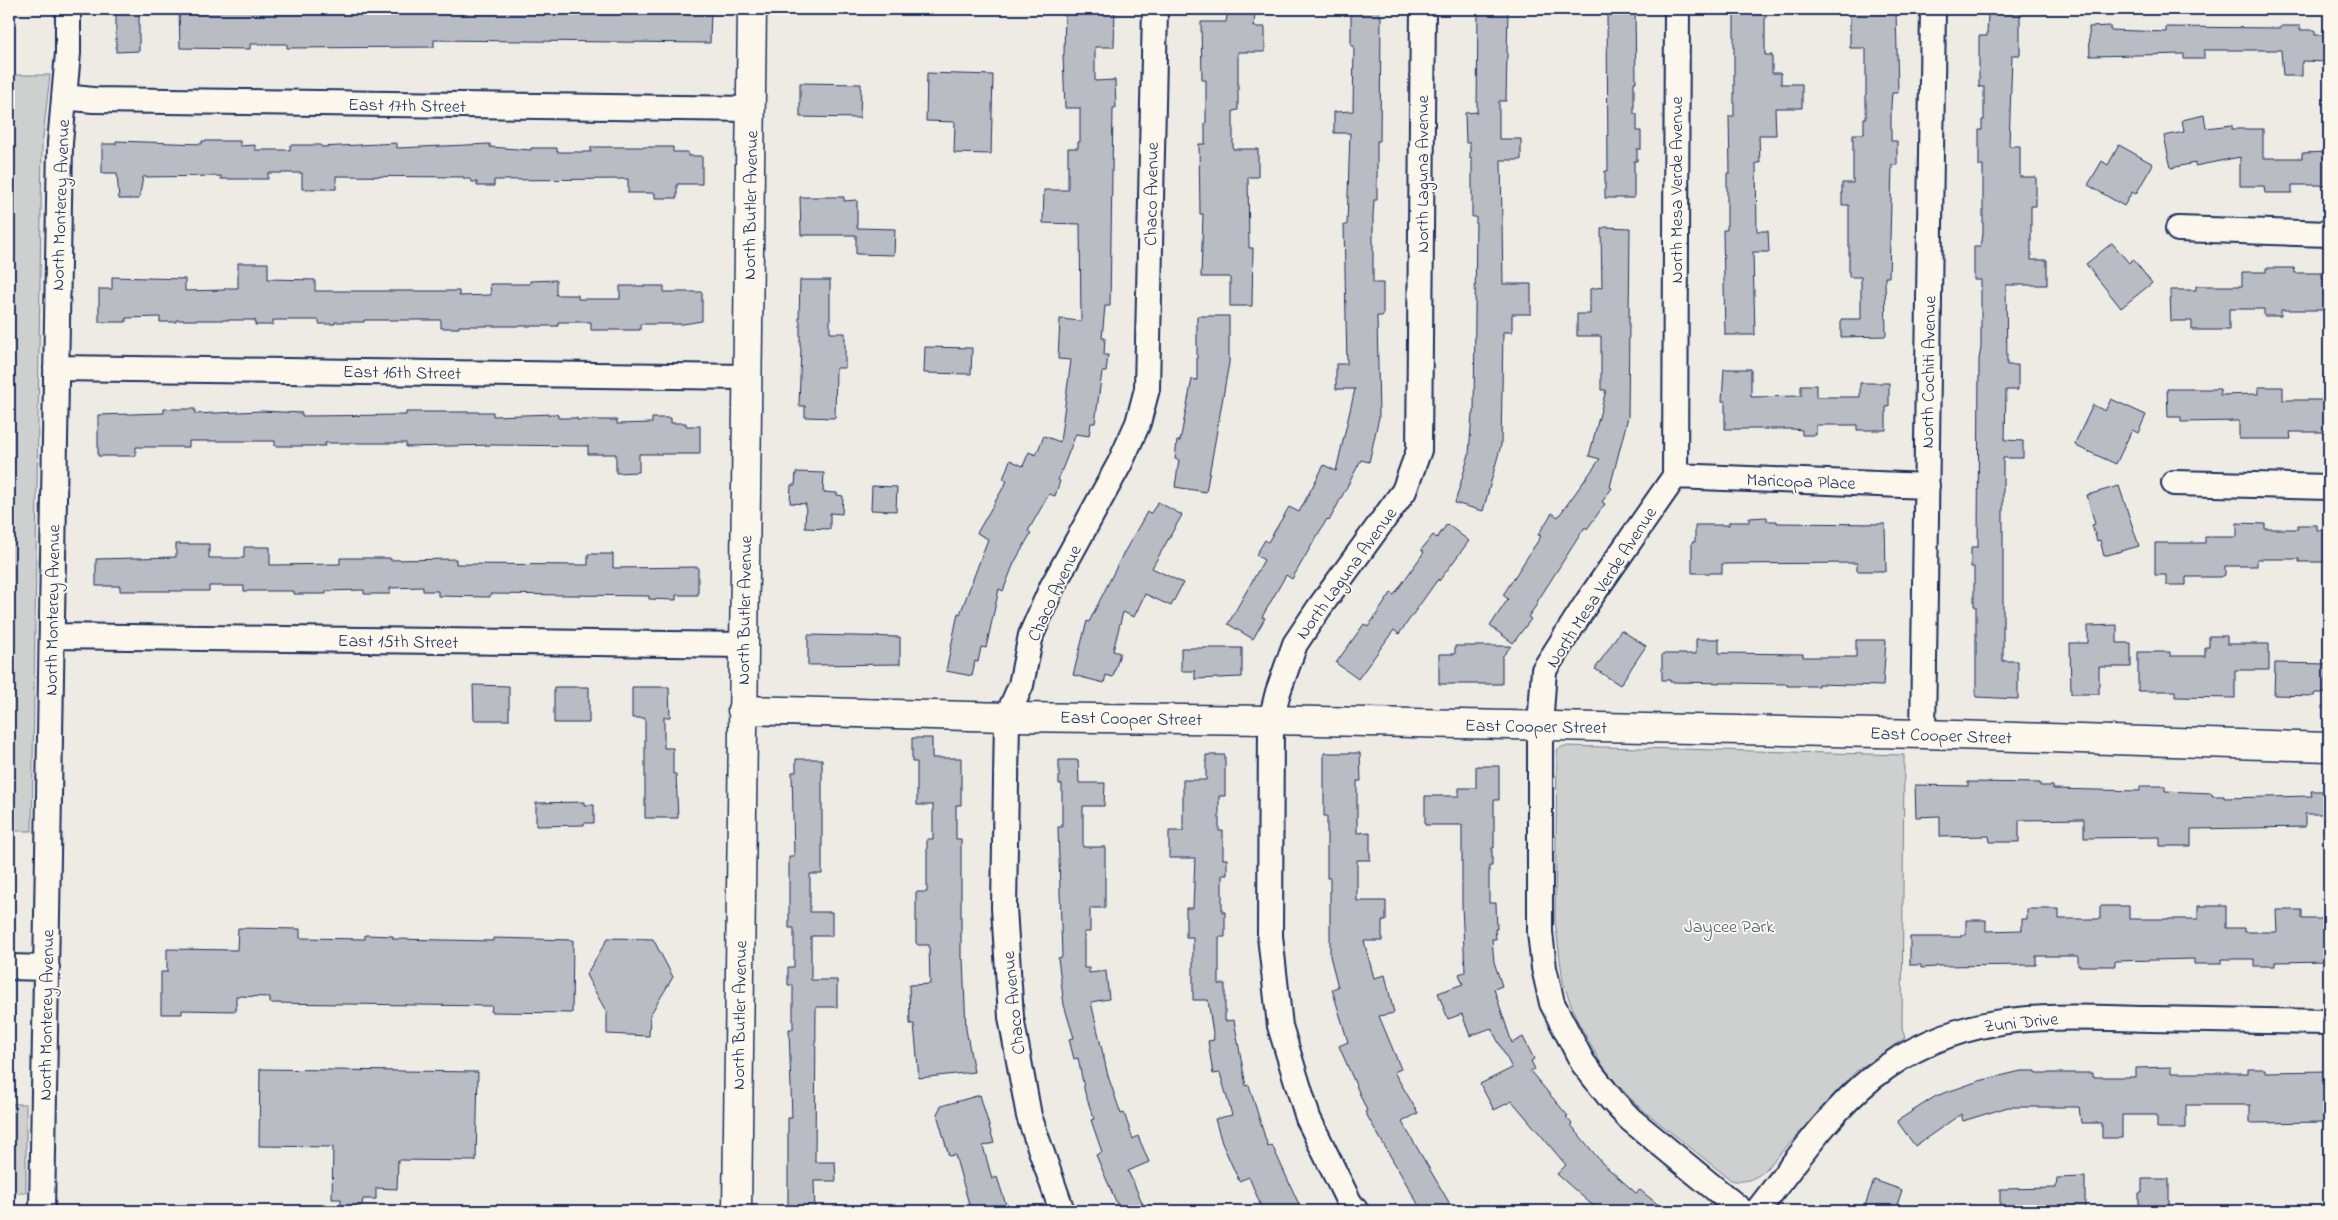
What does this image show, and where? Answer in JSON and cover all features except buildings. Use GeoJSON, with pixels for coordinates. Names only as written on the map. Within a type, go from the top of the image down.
{"type":"FeatureCollection","features":[{"type":"Feature","properties":{"kind":"street","name":"North Monterey Avenue"},"geometry":{"type":"LineString","coordinates":[[42,1211],[60,143],[68,9]]}},
{"type":"Feature","properties":{"kind":"street","name":"North Butler Avenue"},"geometry":{"type":"LineString","coordinates":[[737,1211],[752,9]]}},
{"type":"Feature","properties":{"kind":"street","name":"Chaco Avenue"},"geometry":{"type":"LineString","coordinates":[[1062,1211],[1029,1116],[1011,1017],[1004,908],[1007,717],[1021,685],[1031,635],[1052,587],[1120,463],[1138,422],[1147,389],[1155,9]]}},
{"type":"Feature","properties":{"kind":"street","name":"North Laguna Avenue"},"geometry":{"type":"LineString","coordinates":[[1356,1211],[1308,1118],[1280,1026],[1270,936],[1271,720],[1278,692],[1295,644],[1404,491],[1420,450],[1423,9]]}},
{"type":"Feature","properties":{"kind":"street","name":"North Mesa Verde Avenue"},"geometry":{"type":"LineString","coordinates":[[1677,9],[1675,476],[1588,601],[1544,670],[1540,727],[1540,932],[1544,968],[1552,1003],[1582,1063],[1630,1119],[1742,1211]]}},
{"type":"Feature","properties":{"kind":"street","name":"North Cochiti Avenue"},"geometry":{"type":"LineString","coordinates":[[1923,734],[1933,9]]}},
{"type":"Feature","properties":{"kind":"street","name":"East 17th Street"},"geometry":{"type":"LineString","coordinates":[[64,97],[113,101],[751,109]]}},
{"type":"Feature","properties":{"kind":"street"},"geometry":{"type":"LineString","coordinates":[[2178,229],[2329,234]]}},
{"type":"Feature","properties":{"kind":"street","name":"East 16th Street"},"geometry":{"type":"LineString","coordinates":[[56,368],[747,377]]}},
{"type":"Feature","properties":{"kind":"street","name":"Maricopa Place"},"geometry":{"type":"LineString","coordinates":[[1675,476],[1927,486]]}},
{"type":"Feature","properties":{"kind":"street"},"geometry":{"type":"LineString","coordinates":[[2174,483],[2329,487]]}},
{"type":"Feature","properties":{"kind":"street","name":"East 15th Street"},"geometry":{"type":"LineString","coordinates":[[52,636],[744,645]]}},
{"type":"Feature","properties":{"kind":"street","name":"East Cooper Street"},"geometry":{"type":"LineString","coordinates":[[742,710],[1007,717],[1271,720],[1923,734],[2329,747]]}},
{"type":"Feature","properties":{"kind":"street"},"geometry":{"type":"LineString","coordinates":[[9,968],[47,968]]}},
{"type":"Feature","properties":{"kind":"street","name":"Zuni Drive"},"geometry":{"type":"LineString","coordinates":[[1756,1211],[1838,1110],[1875,1076],[1933,1043],[1982,1024],[2040,1017],[2329,1022]]}},
{"type":"Feature","properties":{"kind":"green space"},"geometry":{"type":"Polygon","coordinates":[[[9,75],[50,75],[42,145],[32,831],[9,831],[9,75]]]}},
{"type":"Feature","properties":{"kind":"green space","name":"Jaycee Park"},"geometry":{"type":"Polygon","coordinates":[[[1564,746],[1904,755],[1902,1029],[1905,1038],[1855,1072],[1767,1168],[1759,1175],[1750,1179],[1741,1181],[1731,1180],[1638,1106],[1616,1083],[1600,1062],[1576,1018],[1563,982],[1555,920],[1557,752],[1558,749],[1564,746]]]}},
{"type":"Feature","properties":{"kind":"green space"},"geometry":{"type":"Polygon","coordinates":[[[9,1104],[26,1104],[26,1193],[9,1193],[9,1104]]]}}]}
